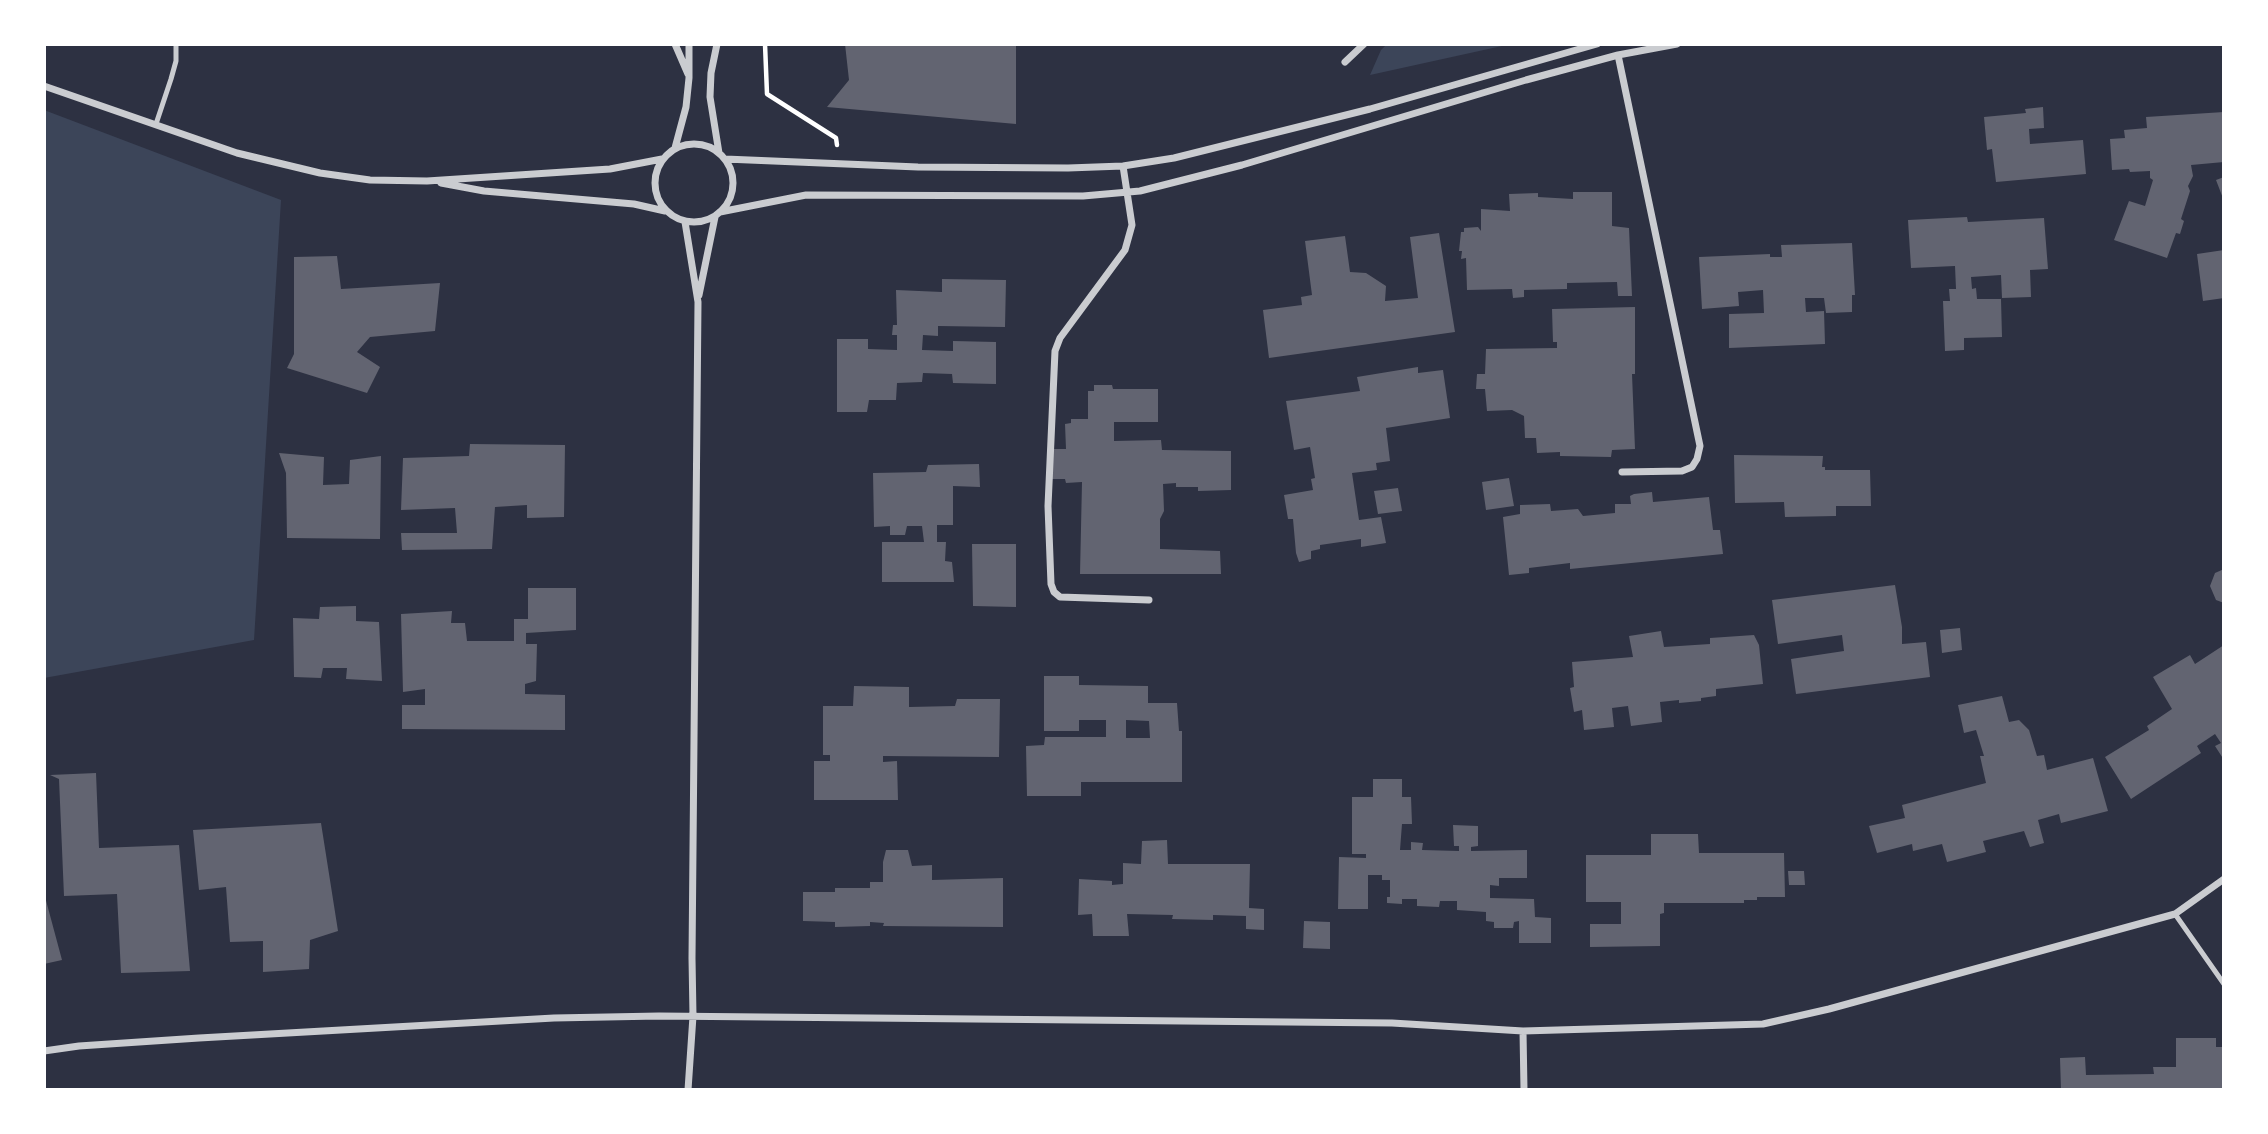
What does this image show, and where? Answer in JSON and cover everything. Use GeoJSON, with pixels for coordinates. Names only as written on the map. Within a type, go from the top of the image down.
{"type":"FeatureCollection","features":[{"type":"Feature","properties":{"kind":"street"},"geometry":{"type":"LineString","coordinates":[[675,44],[689,78]]}},
{"type":"Feature","properties":{"kind":"street"},"geometry":{"type":"LineString","coordinates":[[676,148],[686,107],[689,44]]}},
{"type":"Feature","properties":{"kind":"street"},"geometry":{"type":"LineString","coordinates":[[698,302],[718,214],[729,202],[733,192],[732,174],[722,156],[710,97],[711,73],[717,44]]}},
{"type":"Feature","properties":{"kind":"street"},"geometry":{"type":"LineString","coordinates":[[1345,62],[1364,44]]}},
{"type":"Feature","properties":{"kind":"street"},"geometry":{"type":"LineString","coordinates":[[1597,44],[1343,116],[1174,158],[1123,166],[918,167],[839,164],[722,156],[696,144],[676,148],[662,159],[654,181],[659,202],[674,218],[685,222],[705,221],[718,214],[806,195],[1083,196],[1126,193],[1242,165],[1618,55],[1677,44]]}},
{"type":"Feature","properties":{"kind":"street"},"geometry":{"type":"LineString","coordinates":[[1618,55],[1700,446],[1692,467],[1682,471],[1622,472]]}},
{"type":"Feature","properties":{"kind":"street"},"geometry":{"type":"LineString","coordinates":[[44,86],[237,153],[320,173],[370,180],[427,181],[610,169],[662,159]]}},
{"type":"Feature","properties":{"kind":"street"},"geometry":{"type":"LineString","coordinates":[[1123,166],[1132,225],[1125,250],[1060,338],[1055,351],[1048,506],[1051,584],[1060,597],[1149,600]]}},
{"type":"Feature","properties":{"kind":"street"},"geometry":{"type":"LineString","coordinates":[[427,181],[484,191],[634,204],[666,211]]}},
{"type":"Feature","properties":{"kind":"street"},"geometry":{"type":"LineString","coordinates":[[685,222],[698,302],[693,1016],[688,1090]]}},
{"type":"Feature","properties":{"kind":"street"},"geometry":{"type":"LineString","coordinates":[[44,1051],[186,1038],[540,1019],[693,1016],[1392,1023],[1523,1031],[1763,1024],[1829,1009],[2175,914],[2224,879]]}},
{"type":"Feature","properties":{"kind":"street"},"geometry":{"type":"LineString","coordinates":[[1523,1031],[1524,1090]]}},
{"type":"Feature","properties":{"kind":"lane"},"geometry":{"type":"LineString","coordinates":[[156,124],[172,79],[176,44]]}},
{"type":"Feature","properties":{"kind":"lane"},"geometry":{"type":"LineString","coordinates":[[2175,914],[2224,984]]}},
{"type":"Feature","properties":{"kind":"path"},"geometry":{"type":"LineString","coordinates":[[765,44],[767,94],[836,138],[839,164]]}},
{"type":"Feature","properties":{"kind":"shaded area"},"geometry":{"type":"Polygon","coordinates":[[[1387,44],[1511,44],[1370,75],[1381,50],[1387,44]]]}},
{"type":"Feature","properties":{"kind":"shaded area"},"geometry":{"type":"Polygon","coordinates":[[[44,110],[281,200],[254,640],[44,678],[44,110]]]}},
{"type":"Feature","properties":{"kind":"building"},"geometry":{"type":"Polygon","coordinates":[[[845,44],[1016,44],[1016,124],[827,107],[849,80],[845,44]]]}},
{"type":"Feature","properties":{"kind":"building"},"geometry":{"type":"Polygon","coordinates":[[[2043,107],[2044,128],[2029,129],[2030,144],[2083,140],[2086,174],[1996,182],[1992,149],[1987,150],[1984,117],[2026,113],[2025,109],[2043,107]]]}},
{"type":"Feature","properties":{"kind":"building"},"geometry":{"type":"Polygon","coordinates":[[[2224,112],[2224,162],[2191,165],[2193,176],[2188,186],[2190,191],[2181,219],[2184,221],[2180,234],[2176,233],[2167,258],[2114,240],[2129,201],[2145,206],[2153,180],[2150,178],[2150,171],[2112,170],[2110,139],[2125,138],[2124,130],[2147,128],[2146,117],[2224,112]]]}},
{"type":"Feature","properties":{"kind":"building"},"geometry":{"type":"Polygon","coordinates":[[[2224,177],[2224,201],[2216,180],[2224,177]]]}},
{"type":"Feature","properties":{"kind":"building"},"geometry":{"type":"Polygon","coordinates":[[[1573,192],[1612,192],[1612,226],[1629,228],[1632,296],[1618,296],[1617,282],[1567,283],[1567,289],[1524,290],[1524,297],[1513,298],[1512,289],[1467,290],[1466,258],[1461,259],[1462,251],[1459,251],[1461,232],[1464,232],[1464,228],[1478,227],[1481,231],[1481,209],[1510,211],[1509,194],[1538,193],[1538,197],[1573,199],[1573,192]]]}},
{"type":"Feature","properties":{"kind":"building"},"geometry":{"type":"Polygon","coordinates":[[[1967,217],[1968,222],[2044,218],[2048,269],[2030,270],[2031,297],[2002,298],[2001,275],[1971,277],[1972,289],[1976,288],[1977,299],[2001,299],[2002,337],[1964,338],[1964,350],[1945,351],[1943,301],[1950,301],[1949,289],[1956,289],[1955,266],[1911,268],[1908,220],[1967,217]]]}},
{"type":"Feature","properties":{"kind":"building"},"geometry":{"type":"Polygon","coordinates":[[[1439,233],[1455,332],[1269,358],[1263,310],[1302,305],[1301,297],[1312,295],[1305,241],[1345,236],[1350,272],[1366,273],[1386,286],[1385,301],[1418,298],[1410,237],[1439,233]]]}},
{"type":"Feature","properties":{"kind":"building"},"geometry":{"type":"Polygon","coordinates":[[[1852,243],[1855,295],[1852,295],[1852,312],[1826,313],[1824,298],[1805,298],[1806,312],[1824,311],[1825,344],[1729,348],[1729,314],[1764,313],[1763,290],[1738,292],[1739,306],[1702,309],[1699,257],[1770,254],[1770,257],[1782,257],[1781,245],[1852,243]]]}},
{"type":"Feature","properties":{"kind":"building"},"geometry":{"type":"Polygon","coordinates":[[[2224,250],[2224,298],[2203,301],[2197,254],[2224,250]]]}},
{"type":"Feature","properties":{"kind":"building"},"geometry":{"type":"Polygon","coordinates":[[[337,256],[341,289],[440,283],[435,331],[370,337],[357,352],[380,367],[367,393],[287,368],[294,354],[294,257],[337,256]]]}},
{"type":"Feature","properties":{"kind":"building"},"geometry":{"type":"Polygon","coordinates":[[[942,279],[1006,280],[1005,327],[938,326],[938,336],[923,335],[922,350],[953,351],[953,341],[996,342],[996,384],[953,383],[952,374],[923,373],[922,382],[897,383],[896,400],[869,400],[867,412],[837,412],[837,339],[868,339],[868,349],[897,350],[897,335],[892,335],[893,325],[897,325],[896,290],[942,292],[942,279]]]}},
{"type":"Feature","properties":{"kind":"building"},"geometry":{"type":"Polygon","coordinates":[[[1635,307],[1635,374],[1632,374],[1635,449],[1612,450],[1611,457],[1560,456],[1560,452],[1537,453],[1536,438],[1525,438],[1524,416],[1512,410],[1487,411],[1485,389],[1476,389],[1477,374],[1485,374],[1486,349],[1557,348],[1557,342],[1553,342],[1552,309],[1635,307]]]}},
{"type":"Feature","properties":{"kind":"building"},"geometry":{"type":"Polygon","coordinates":[[[1418,367],[1418,373],[1443,370],[1450,418],[1386,428],[1390,461],[1376,463],[1377,470],[1352,473],[1359,520],[1381,517],[1386,543],[1361,547],[1361,539],[1320,545],[1320,549],[1311,551],[1311,559],[1299,562],[1293,519],[1288,519],[1284,495],[1313,490],[1311,479],[1315,478],[1310,447],[1294,450],[1286,401],[1360,391],[1357,377],[1418,367]]]}},
{"type":"Feature","properties":{"kind":"building"},"geometry":{"type":"Polygon","coordinates":[[[1094,385],[1112,385],[1113,389],[1158,389],[1158,422],[1114,422],[1114,441],[1161,440],[1162,450],[1231,451],[1231,490],[1198,491],[1198,487],[1176,487],[1176,483],[1163,484],[1164,511],[1160,519],[1160,549],[1220,551],[1221,574],[1080,574],[1082,482],[1066,483],[1065,479],[1049,479],[1051,449],[1066,449],[1065,424],[1071,423],[1071,419],[1088,419],[1088,391],[1094,391],[1094,385]]]}},
{"type":"Feature","properties":{"kind":"building"},"geometry":{"type":"Polygon","coordinates":[[[470,444],[565,445],[564,517],[527,518],[527,505],[495,507],[492,549],[402,550],[401,533],[457,533],[455,508],[401,510],[403,458],[469,456],[470,444]]]}},
{"type":"Feature","properties":{"kind":"building"},"geometry":{"type":"Polygon","coordinates":[[[279,453],[324,457],[323,485],[349,484],[350,460],[381,456],[380,539],[287,538],[286,473],[279,453]]]}},
{"type":"Feature","properties":{"kind":"building"},"geometry":{"type":"Polygon","coordinates":[[[1734,455],[1823,456],[1822,467],[1825,467],[1825,470],[1870,470],[1871,506],[1836,506],[1836,516],[1785,517],[1784,502],[1735,503],[1734,455]]]}},
{"type":"Feature","properties":{"kind":"building"},"geometry":{"type":"Polygon","coordinates":[[[979,464],[980,487],[953,486],[953,525],[937,525],[937,542],[946,542],[945,561],[952,562],[954,582],[882,582],[882,542],[924,542],[922,526],[907,526],[905,535],[890,535],[890,526],[874,527],[873,473],[926,472],[928,465],[979,464]]]}},
{"type":"Feature","properties":{"kind":"building"},"geometry":{"type":"Polygon","coordinates":[[[1509,478],[1514,506],[1486,510],[1482,482],[1509,478]]]}},
{"type":"Feature","properties":{"kind":"building"},"geometry":{"type":"Polygon","coordinates":[[[1398,488],[1402,511],[1378,514],[1374,491],[1398,488]]]}},
{"type":"Feature","properties":{"kind":"building"},"geometry":{"type":"Polygon","coordinates":[[[1652,492],[1653,502],[1709,497],[1713,530],[1720,530],[1723,554],[1570,569],[1570,563],[1529,568],[1529,573],[1509,575],[1503,517],[1520,514],[1520,505],[1550,504],[1551,511],[1578,509],[1583,516],[1615,513],[1615,504],[1631,504],[1630,496],[1652,492]]]}},
{"type":"Feature","properties":{"kind":"building"},"geometry":{"type":"Polygon","coordinates":[[[972,544],[1016,544],[1016,607],[973,606],[972,544]]]}},
{"type":"Feature","properties":{"kind":"building"},"geometry":{"type":"Polygon","coordinates":[[[2224,569],[2224,603],[2216,600],[2210,586],[2215,573],[2224,569]]]}},
{"type":"Feature","properties":{"kind":"building"},"geometry":{"type":"Polygon","coordinates":[[[1895,585],[1902,644],[1926,642],[1930,677],[1796,694],[1791,659],[1844,651],[1842,635],[1778,644],[1772,600],[1895,585]]]}},
{"type":"Feature","properties":{"kind":"building"},"geometry":{"type":"Polygon","coordinates":[[[528,588],[576,588],[576,630],[526,633],[526,644],[537,644],[536,681],[525,684],[525,694],[565,695],[565,730],[402,729],[402,705],[425,705],[425,689],[403,692],[401,614],[452,611],[451,623],[465,623],[467,641],[514,641],[514,619],[528,619],[528,588]]]}},
{"type":"Feature","properties":{"kind":"building"},"geometry":{"type":"Polygon","coordinates":[[[356,606],[356,621],[379,622],[382,681],[346,679],[347,668],[323,668],[321,678],[294,677],[293,618],[319,619],[320,607],[356,606]]]}},
{"type":"Feature","properties":{"kind":"building"},"geometry":{"type":"Polygon","coordinates":[[[1960,628],[1962,650],[1942,653],[1940,630],[1960,628]]]}},
{"type":"Feature","properties":{"kind":"building"},"geometry":{"type":"Polygon","coordinates":[[[1661,631],[1664,647],[1710,644],[1710,638],[1754,635],[1759,645],[1763,684],[1716,689],[1716,696],[1701,698],[1701,701],[1660,702],[1662,722],[1631,726],[1628,706],[1612,708],[1614,727],[1584,730],[1582,710],[1574,712],[1570,688],[1574,687],[1572,662],[1633,657],[1629,636],[1661,631]]]}},
{"type":"Feature","properties":{"kind":"building"},"geometry":{"type":"Polygon","coordinates":[[[2224,645],[2224,760],[2215,746],[2221,743],[2215,734],[2197,746],[2201,753],[2131,799],[2105,757],[2149,730],[2147,726],[2172,709],[2153,677],[2190,655],[2195,664],[2224,645]]]}},
{"type":"Feature","properties":{"kind":"building"},"geometry":{"type":"Polygon","coordinates":[[[1044,676],[1079,676],[1079,685],[1148,686],[1148,703],[1177,703],[1179,731],[1182,731],[1182,782],[1081,782],[1081,796],[1027,796],[1026,746],[1044,745],[1045,737],[1106,737],[1106,720],[1079,720],[1079,731],[1044,731],[1044,676]],[[1126,720],[1126,738],[1150,738],[1149,721],[1126,720]]]}},
{"type":"Feature","properties":{"kind":"building"},"geometry":{"type":"Polygon","coordinates":[[[854,686],[909,687],[909,707],[955,706],[957,699],[1000,699],[999,757],[883,756],[883,762],[897,761],[898,800],[814,800],[814,761],[830,761],[830,755],[823,755],[823,706],[853,706],[854,686]]]}},
{"type":"Feature","properties":{"kind":"building"},"geometry":{"type":"Polygon","coordinates":[[[2002,696],[2009,722],[2019,720],[2029,730],[2037,756],[2044,755],[2047,770],[2093,758],[2108,811],[2061,823],[2059,814],[2038,820],[2044,843],[2030,847],[2024,831],[1983,841],[1986,852],[1947,862],[1942,844],[1913,851],[1912,844],[1877,853],[1869,826],[1905,818],[1902,805],[1986,783],[1980,756],[1984,756],[1976,730],[1964,733],[1958,705],[2002,696]]]}},
{"type":"Feature","properties":{"kind":"building"},"geometry":{"type":"Polygon","coordinates":[[[96,773],[99,848],[179,845],[190,971],[121,973],[117,894],[64,896],[59,779],[50,775],[96,773]]]}},
{"type":"Feature","properties":{"kind":"building"},"geometry":{"type":"Polygon","coordinates":[[[1373,779],[1402,779],[1402,797],[1411,797],[1412,824],[1402,824],[1400,850],[1411,850],[1411,842],[1423,843],[1422,850],[1459,851],[1459,846],[1454,846],[1453,825],[1478,826],[1478,846],[1471,847],[1471,851],[1527,850],[1527,878],[1499,878],[1499,886],[1490,885],[1490,898],[1534,899],[1535,917],[1551,918],[1551,943],[1519,943],[1519,921],[1514,922],[1513,928],[1494,928],[1494,922],[1486,921],[1486,912],[1457,910],[1457,901],[1440,901],[1439,907],[1417,906],[1417,899],[1402,899],[1402,904],[1387,903],[1387,897],[1390,897],[1390,880],[1382,880],[1382,875],[1368,875],[1368,909],[1338,909],[1339,857],[1366,858],[1366,854],[1352,854],[1352,797],[1373,797],[1373,779]]]}},
{"type":"Feature","properties":{"kind":"building"},"geometry":{"type":"Polygon","coordinates":[[[321,823],[338,931],[310,940],[309,969],[263,972],[263,941],[230,942],[226,887],[199,890],[193,830],[321,823]]]}},
{"type":"Feature","properties":{"kind":"building"},"geometry":{"type":"Polygon","coordinates":[[[1651,834],[1698,834],[1699,853],[1784,853],[1785,897],[1757,897],[1757,900],[1744,900],[1744,903],[1664,903],[1664,913],[1660,914],[1660,946],[1590,947],[1590,924],[1621,924],[1621,902],[1586,902],[1586,855],[1651,855],[1651,834]]]}},
{"type":"Feature","properties":{"kind":"building"},"geometry":{"type":"Polygon","coordinates":[[[1167,840],[1168,864],[1250,864],[1249,908],[1264,909],[1264,930],[1246,929],[1246,916],[1213,915],[1213,920],[1172,919],[1173,915],[1127,914],[1129,936],[1093,936],[1092,914],[1078,915],[1079,879],[1112,881],[1112,885],[1123,884],[1123,863],[1141,864],[1142,841],[1167,840]]]}},
{"type":"Feature","properties":{"kind":"building"},"geometry":{"type":"Polygon","coordinates":[[[886,850],[908,850],[912,866],[932,865],[932,880],[1003,878],[1003,927],[883,926],[884,923],[870,922],[870,926],[835,927],[835,922],[803,921],[803,892],[870,888],[870,882],[883,882],[886,850]]]}},
{"type":"Feature","properties":{"kind":"building"},"geometry":{"type":"Polygon","coordinates":[[[1788,871],[1804,871],[1805,885],[1789,885],[1788,871]]]}},
{"type":"Feature","properties":{"kind":"building"},"geometry":{"type":"Polygon","coordinates":[[[44,893],[62,960],[44,964],[44,893]]]}},
{"type":"Feature","properties":{"kind":"building"},"geometry":{"type":"Polygon","coordinates":[[[1304,921],[1330,922],[1330,949],[1303,948],[1304,921]]]}},
{"type":"Feature","properties":{"kind":"building"},"geometry":{"type":"Polygon","coordinates":[[[2176,1038],[2216,1038],[2216,1047],[2224,1047],[2224,1090],[2061,1090],[2060,1058],[2085,1057],[2086,1075],[2154,1074],[2153,1067],[2176,1067],[2176,1038]]]}}]}
